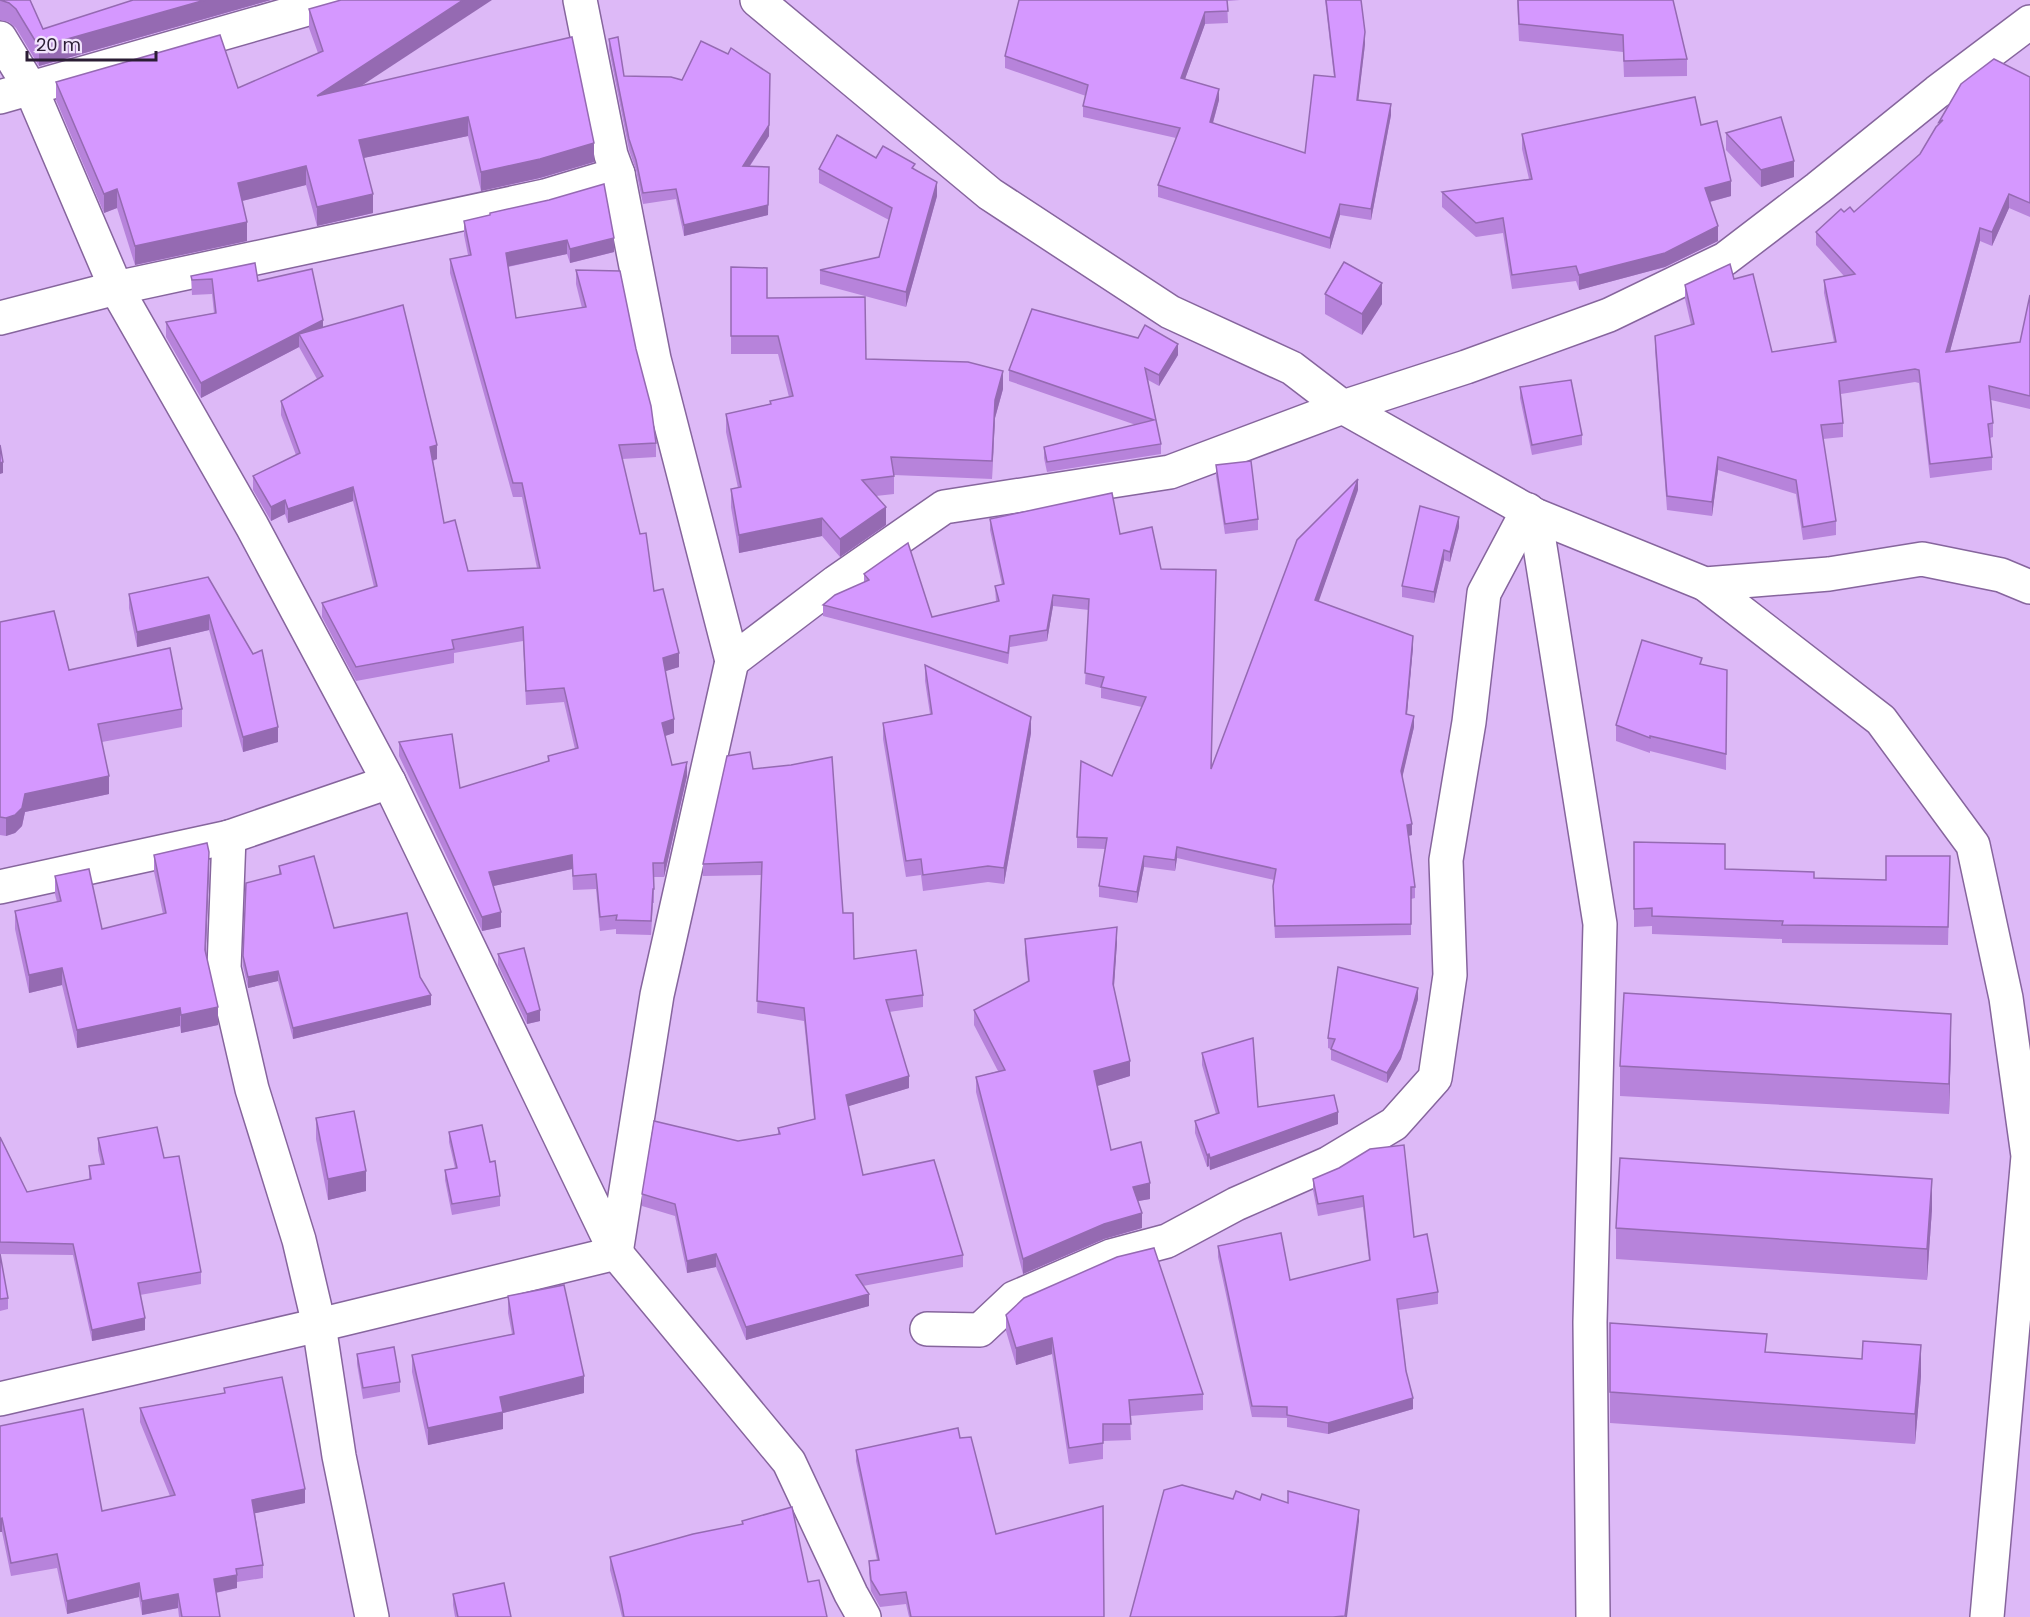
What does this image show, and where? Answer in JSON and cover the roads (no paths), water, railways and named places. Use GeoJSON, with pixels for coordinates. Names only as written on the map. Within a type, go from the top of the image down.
{"type":"FeatureCollection","features":[{"type":"Feature","properties":{"kind":"street"},"geometry":{"type":"LineString","coordinates":[[15,93],[339,0]]}},
{"type":"Feature","properties":{"kind":"street"},"geometry":{"type":"LineString","coordinates":[[580,0],[611,155],[618,174],[654,360],[732,661],[657,995],[616,1253]]}},
{"type":"Feature","properties":{"kind":"street"},"geometry":{"type":"LineString","coordinates":[[757,0],[990,194],[1170,312],[1292,368],[1343,408],[1531,513],[1705,584],[1881,720],[1973,845],[2006,998],[2028,1156],[1987,1617]]}},
{"type":"Feature","properties":{"kind":"street"},"geometry":{"type":"LineString","coordinates":[[732,661],[836,582],[944,507],[1170,472],[1343,408],[1466,367],[1609,315],[1725,259],[2030,22]]}},
{"type":"Feature","properties":{"kind":"street"},"geometry":{"type":"LineString","coordinates":[[0,39],[15,93],[116,288],[252,526],[389,782],[616,1253],[789,1461],[850,1594],[864,1617]]}},
{"type":"Feature","properties":{"kind":"street"},"geometry":{"type":"LineString","coordinates":[[0,318],[116,288],[545,196],[618,174]]}},
{"type":"Feature","properties":{"kind":"street"},"geometry":{"type":"LineString","coordinates":[[927,1329],[980,1330],[1014,1298],[1111,1256],[1167,1241],[1236,1204],[1329,1163],[1394,1124],[1434,1078],[1450,975],[1446,860],[1468,722],[1484,593],[1531,513]]}},
{"type":"Feature","properties":{"kind":"street"},"geometry":{"type":"LineString","coordinates":[[1531,513],[1600,924],[1590,1322],[1593,1617]]}},
{"type":"Feature","properties":{"kind":"street"},"geometry":{"type":"LineString","coordinates":[[1705,584],[1829,574],[1922,559],[2001,575],[2030,587]]}},
{"type":"Feature","properties":{"kind":"street"},"geometry":{"type":"LineString","coordinates":[[0,887],[229,837],[389,782]]}},
{"type":"Feature","properties":{"kind":"street"},"geometry":{"type":"LineString","coordinates":[[229,837],[224,968],[252,1089],[299,1240],[319,1325],[339,1456],[372,1617]]}},
{"type":"Feature","properties":{"kind":"street"},"geometry":{"type":"LineString","coordinates":[[0,1399],[616,1253]]}}]}
